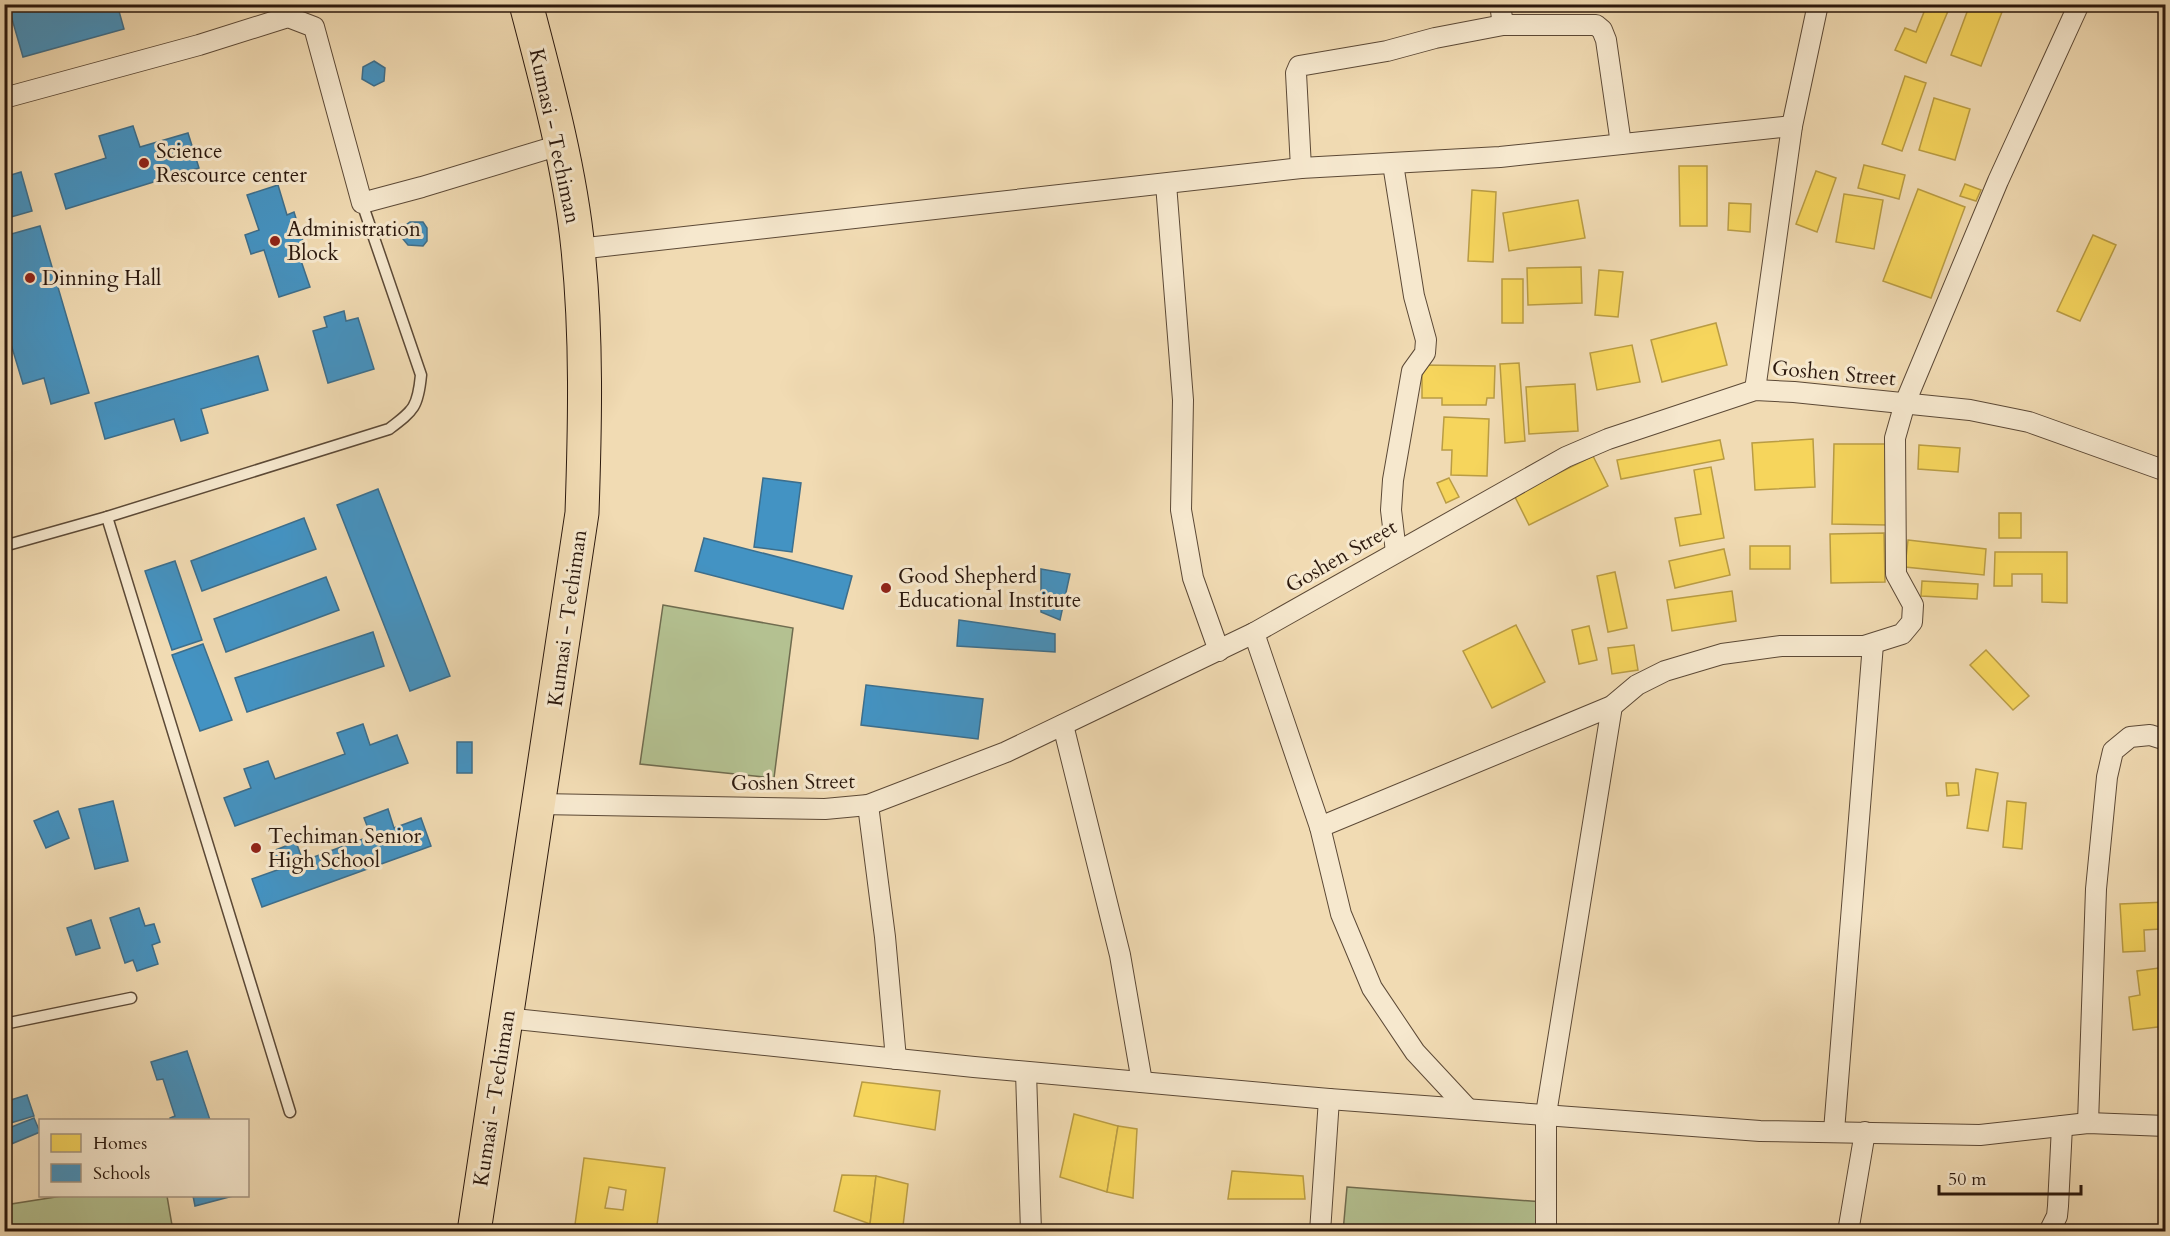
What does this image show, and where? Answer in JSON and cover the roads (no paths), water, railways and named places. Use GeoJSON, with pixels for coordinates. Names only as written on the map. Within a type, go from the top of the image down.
{"type":"FeatureCollection","features":[{"type":"Feature","properties":{"kind":"highway","name":"Kumasi - Techiman"},"geometry":{"type":"LineString","coordinates":[[474,1232],[582,513],[585,428],[578,249],[560,145],[526,4]]}},
{"type":"Feature","properties":{"kind":"street"},"geometry":{"type":"LineString","coordinates":[[1500,4],[1503,25]]}},
{"type":"Feature","properties":{"kind":"street"},"geometry":{"type":"LineString","coordinates":[[1755,390],[1792,126],[1818,4]]}},
{"type":"Feature","properties":{"kind":"street"},"geometry":{"type":"LineString","coordinates":[[1320,827],[1612,706],[1637,685],[1665,670],[1722,654],[1781,646],[1827,647],[1873,644],[1902,634],[1912,622],[1913,605],[1896,574],[1895,438],[1905,403],[1998,181],[2079,4]]}},
{"type":"Feature","properties":{"kind":"street"},"geometry":{"type":"LineString","coordinates":[[4,98],[200,45],[288,17],[314,27],[362,203],[560,145]]}},
{"type":"Feature","properties":{"kind":"street"},"geometry":{"type":"LineString","coordinates":[[1301,168],[1296,73],[1299,66],[1387,51],[1436,38],[1503,25],[1596,25],[1602,30],[1606,40],[1621,144]]}},
{"type":"Feature","properties":{"kind":"street"},"geometry":{"type":"LineString","coordinates":[[578,249],[1301,168],[1500,157],[1792,126]]}},
{"type":"Feature","properties":{"kind":"street"},"geometry":{"type":"LineString","coordinates":[[1393,164],[1414,296],[1426,340],[1425,353],[1412,371],[1393,480],[1391,510],[1396,552]]}},
{"type":"Feature","properties":{"kind":"street"},"geometry":{"type":"LineString","coordinates":[[1167,184],[1184,400],[1181,510],[1193,578],[1219,651]]}},
{"type":"Feature","properties":{"kind":"street","name":"Goshen Street"},"geometry":{"type":"LineString","coordinates":[[539,804],[825,809],[868,805],[1006,752],[1219,651],[1566,457],[1608,439],[1755,390],[1970,410],[2029,422],[2165,470]]}},
{"type":"Feature","properties":{"kind":"street"},"geometry":{"type":"LineString","coordinates":[[1254,633],[1320,827],[1341,914],[1372,988],[1415,1052],[1468,1109]]}},
{"type":"Feature","properties":{"kind":"street"},"geometry":{"type":"LineString","coordinates":[[1834,1131],[1873,644]]}},
{"type":"Feature","properties":{"kind":"street"},"geometry":{"type":"LineString","coordinates":[[1546,1232],[1546,1114],[1612,706]]}},
{"type":"Feature","properties":{"kind":"street"},"geometry":{"type":"LineString","coordinates":[[1064,725],[1120,954],[1142,1082]]}},
{"type":"Feature","properties":{"kind":"street"},"geometry":{"type":"LineString","coordinates":[[2088,1123],[2096,889],[2107,777],[2113,752],[2130,737],[2151,735],[2166,740]]}},
{"type":"Feature","properties":{"kind":"street"},"geometry":{"type":"LineString","coordinates":[[868,805],[885,937],[896,1059]]}},
{"type":"Feature","properties":{"kind":"street"},"geometry":{"type":"LineString","coordinates":[[506,1018],[1026,1072],[1329,1099],[1760,1131],[1980,1135],[2088,1123],[2166,1126]]}},
{"type":"Feature","properties":{"kind":"street"},"geometry":{"type":"LineString","coordinates":[[1026,1072],[1032,1232]]}},
{"type":"Feature","properties":{"kind":"street"},"geometry":{"type":"LineString","coordinates":[[1320,1232],[1329,1099]]}},
{"type":"Feature","properties":{"kind":"street"},"geometry":{"type":"LineString","coordinates":[[2049,1232],[2058,1206],[2062,1126]]}},
{"type":"Feature","properties":{"kind":"street"},"geometry":{"type":"LineString","coordinates":[[1848,1232],[1865,1132]]}},
{"type":"Feature","properties":{"kind":"lane"},"geometry":{"type":"LineString","coordinates":[[4,546],[107,518],[389,429],[411,413],[419,395],[421,375],[362,203]]}},
{"type":"Feature","properties":{"kind":"lane"},"geometry":{"type":"LineString","coordinates":[[107,518],[290,1112]]}},
{"type":"Feature","properties":{"kind":"lane"},"geometry":{"type":"LineString","coordinates":[[4,1024],[131,998]]}},
{"type":"Feature","properties":{"kind":"place","name":"Science Rescource center"},"geometry":{"type":"Point","coordinates":[144,163]}},
{"type":"Feature","properties":{"kind":"place","name":"Administration Block"},"geometry":{"type":"Point","coordinates":[275,241]}},
{"type":"Feature","properties":{"kind":"place","name":"Dinning Hall"},"geometry":{"type":"Point","coordinates":[30,278]}},
{"type":"Feature","properties":{"kind":"place","name":"Good Shepherd Educational Institute"},"geometry":{"type":"Point","coordinates":[886,588]}},
{"type":"Feature","properties":{"kind":"place","name":"Techiman Senior High School"},"geometry":{"type":"Point","coordinates":[256,848]}}]}
